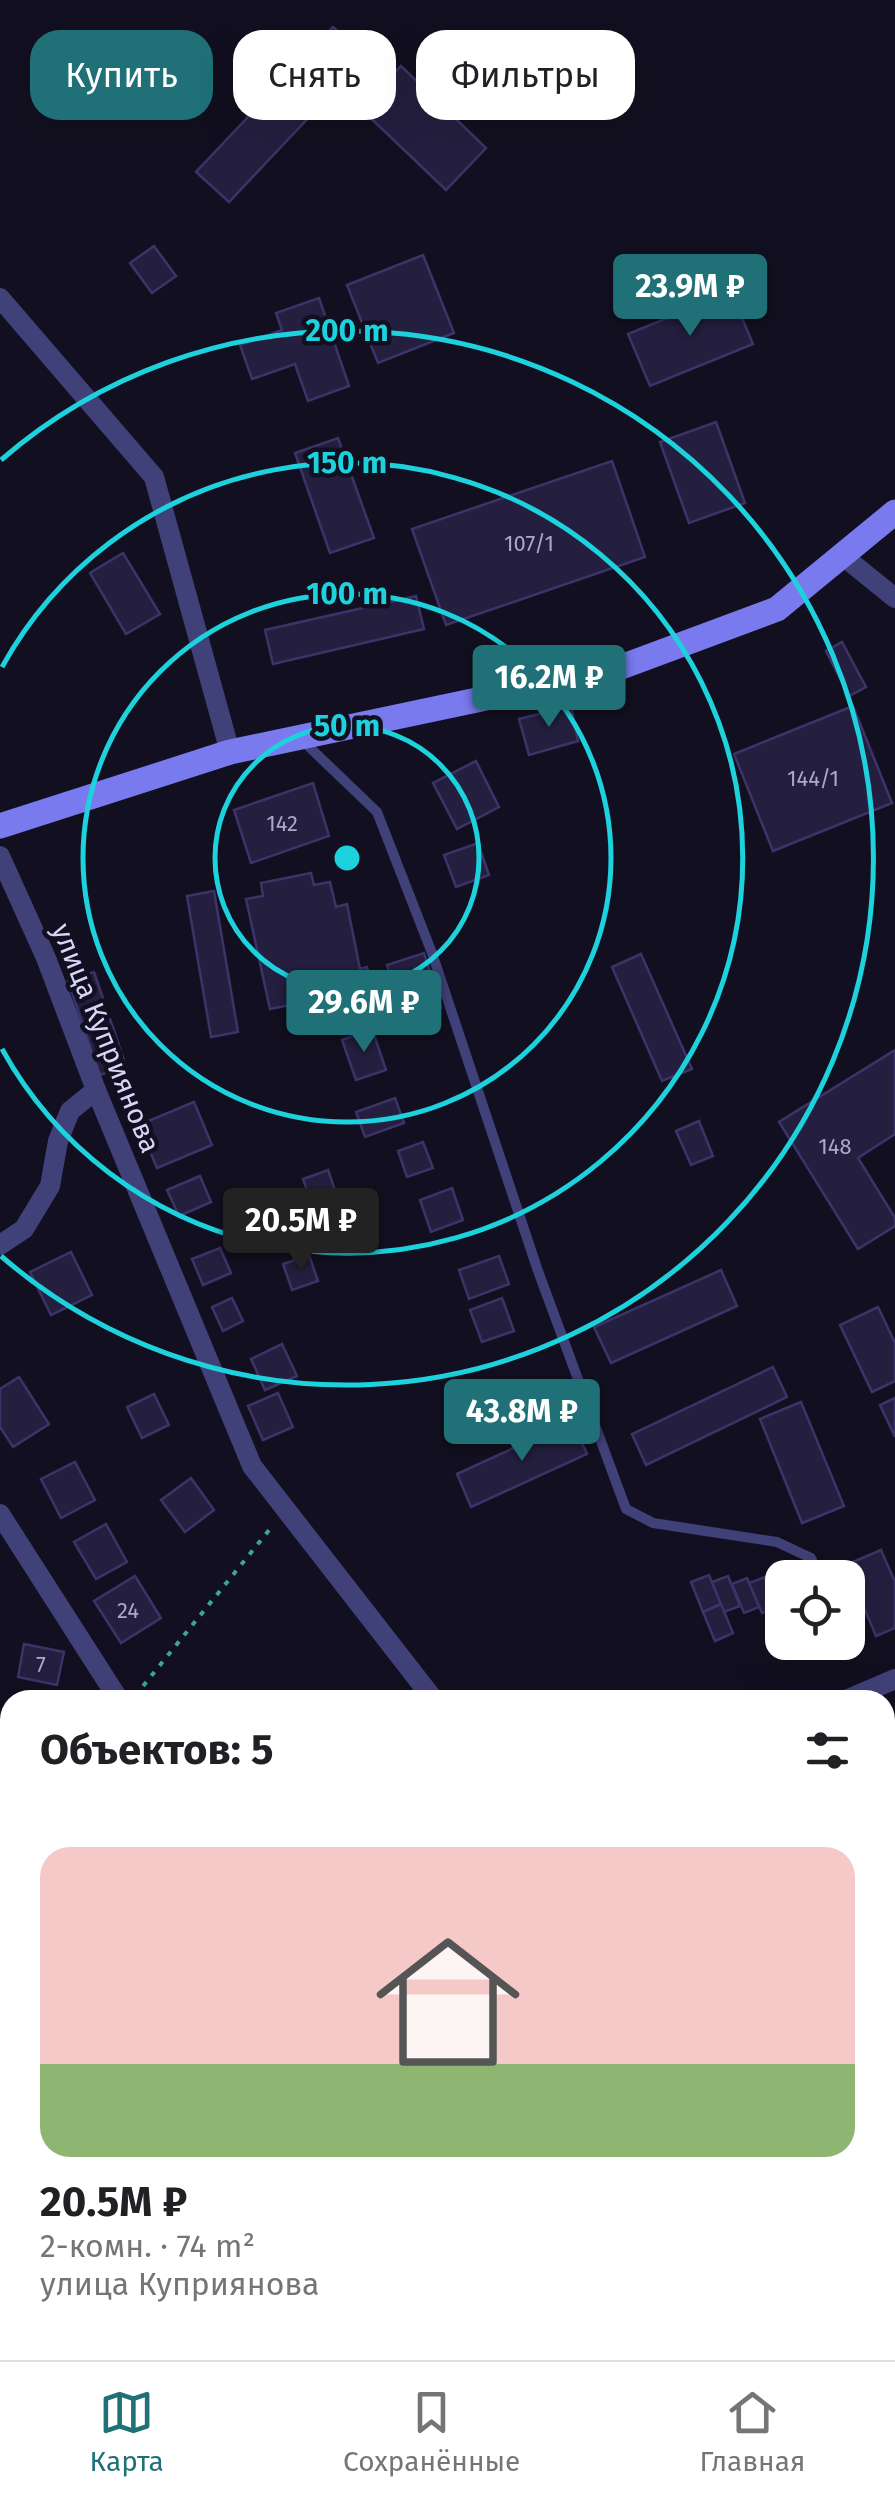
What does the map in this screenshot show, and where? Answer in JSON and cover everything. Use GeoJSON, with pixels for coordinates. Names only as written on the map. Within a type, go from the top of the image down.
{"type":"FeatureCollection","features":[{"type":"Feature","properties":{"kind":"main road"},"geometry":{"type":"LineString","coordinates":[[0,826],[230,752],[605,673],[777,609],[895,512]]}},
{"type":"Feature","properties":{"kind":"street"},"geometry":{"type":"LineString","coordinates":[[0,298],[154,478],[230,752]]}},
{"type":"Feature","properties":{"kind":"street"},"geometry":{"type":"LineString","coordinates":[[843,556],[895,598]]}},
{"type":"Feature","properties":{"kind":"street","name":"улица Куприянова"},"geometry":{"type":"LineString","coordinates":[[0,856],[46,958],[96,1090],[252,1466],[426,1690]]}},
{"type":"Feature","properties":{"kind":"street"},"geometry":{"type":"LineString","coordinates":[[0,1245],[24,1229],[50,1186],[58,1141],[70,1111],[96,1090]]}},
{"type":"Feature","properties":{"kind":"street"},"geometry":{"type":"LineString","coordinates":[[0,1514],[113,1690]]}},
{"type":"Feature","properties":{"kind":"street"},"geometry":{"type":"LineString","coordinates":[[870,1690],[895,1680]]}},
{"type":"Feature","properties":{"kind":"lane"},"geometry":{"type":"LineString","coordinates":[[299,738],[377,812],[432,954],[538,1271],[626,1509],[653,1523],[778,1542],[813,1560]]}},
{"type":"Feature","properties":{"kind":"path"},"geometry":{"type":"LineString","coordinates":[[140,1690],[270,1530]]}},
{"type":"Feature","properties":{"kind":"building"},"geometry":{"type":"Polygon","coordinates":[[[401,66],[416,80],[416,120],[457,120],[486,148],[446,190],[373,120],[396,120],[396,71],[401,66]]]}},
{"type":"Feature","properties":{"kind":"building"},"geometry":{"type":"Polygon","coordinates":[[[245,120],[306,120],[229,202],[196,172],[245,120]]]}},
{"type":"Feature","properties":{"kind":"building"},"geometry":{"type":"Polygon","coordinates":[[[154,246],[176,276],[152,293],[130,263],[154,246]]]}},
{"type":"Feature","properties":{"kind":"building"},"geometry":{"type":"Polygon","coordinates":[[[423,255],[454,333],[378,363],[347,285],[423,255]]]}},
{"type":"Feature","properties":{"kind":"building"},"geometry":{"type":"Polygon","coordinates":[[[731,292],[753,344],[650,386],[628,334],[731,292]]]}},
{"type":"Feature","properties":{"kind":"building"},"geometry":{"type":"Polygon","coordinates":[[[319,298],[349,386],[308,401],[295,364],[252,379],[240,345],[282,330],[276,313],[319,298]]]}},
{"type":"Feature","properties":{"kind":"building"},"geometry":{"type":"Polygon","coordinates":[[[716,422],[745,503],[689,523],[660,442],[716,422]]]}},
{"type":"Feature","properties":{"kind":"building"},"geometry":{"type":"Polygon","coordinates":[[[338,438],[374,538],[330,553],[295,453],[338,438]]]}},
{"type":"Feature","properties":{"kind":"building"},"geometry":{"type":"Polygon","coordinates":[[[612,461],[645,557],[446,625],[412,529],[612,461]]]}},
{"type":"Feature","properties":{"kind":"building"},"geometry":{"type":"Polygon","coordinates":[[[123,553],[160,614],[126,634],[90,573],[123,553]]]}},
{"type":"Feature","properties":{"kind":"building"},"geometry":{"type":"Polygon","coordinates":[[[416,596],[424,629],[273,664],[265,630],[416,596]]]}},
{"type":"Feature","properties":{"kind":"building"},"geometry":{"type":"Polygon","coordinates":[[[842,642],[866,687],[849,696],[826,651],[842,642]]]}},
{"type":"Feature","properties":{"kind":"building"},"geometry":{"type":"Polygon","coordinates":[[[571,706],[578,741],[529,755],[519,719],[571,706]]]}},
{"type":"Feature","properties":{"kind":"building"},"geometry":{"type":"Polygon","coordinates":[[[853,706],[892,803],[773,851],[734,754],[853,706]]]}},
{"type":"Feature","properties":{"kind":"building"},"geometry":{"type":"Polygon","coordinates":[[[476,761],[499,807],[457,829],[433,783],[476,761]]]}},
{"type":"Feature","properties":{"kind":"building"},"geometry":{"type":"Polygon","coordinates":[[[313,783],[329,836],[251,863],[234,810],[313,783]]]}},
{"type":"Feature","properties":{"kind":"building"},"geometry":{"type":"Polygon","coordinates":[[[478,843],[489,875],[456,887],[444,855],[478,843]]]}},
{"type":"Feature","properties":{"kind":"building"},"geometry":{"type":"Polygon","coordinates":[[[311,873],[314,885],[330,882],[336,907],[347,904],[360,969],[367,967],[374,1001],[293,1018],[290,1005],[270,1009],[246,899],[263,896],[261,883],[311,873]]]}},
{"type":"Feature","properties":{"kind":"building"},"geometry":{"type":"Polygon","coordinates":[[[214,891],[238,1032],[211,1037],[187,896],[214,891]]]}},
{"type":"Feature","properties":{"kind":"building"},"geometry":{"type":"Polygon","coordinates":[[[424,953],[441,1008],[404,1019],[387,965],[424,953]]]}},
{"type":"Feature","properties":{"kind":"building"},"geometry":{"type":"Polygon","coordinates":[[[641,954],[692,1069],[662,1081],[612,967],[641,954]]]}},
{"type":"Feature","properties":{"kind":"building"},"geometry":{"type":"Polygon","coordinates":[[[94,972],[126,1066],[100,1075],[68,981],[94,972]]]}},
{"type":"Feature","properties":{"kind":"building"},"geometry":{"type":"Polygon","coordinates":[[[372,1029],[386,1070],[356,1080],[342,1040],[372,1029]]]}},
{"type":"Feature","properties":{"kind":"building"},"geometry":{"type":"Polygon","coordinates":[[[895,1050],[895,1134],[858,1158],[895,1218],[895,1226],[858,1249],[779,1122],[895,1050]]]}},
{"type":"Feature","properties":{"kind":"building"},"geometry":{"type":"Polygon","coordinates":[[[395,1098],[404,1123],[365,1137],[356,1112],[395,1098]]]}},
{"type":"Feature","properties":{"kind":"building"},"geometry":{"type":"Polygon","coordinates":[[[194,1102],[212,1145],[157,1168],[139,1125],[194,1102]]]}},
{"type":"Feature","properties":{"kind":"building"},"geometry":{"type":"Polygon","coordinates":[[[699,1121],[713,1156],[691,1165],[676,1131],[699,1121]]]}},
{"type":"Feature","properties":{"kind":"building"},"geometry":{"type":"Polygon","coordinates":[[[423,1142],[433,1168],[407,1177],[398,1151],[423,1142]]]}},
{"type":"Feature","properties":{"kind":"building"},"geometry":{"type":"Polygon","coordinates":[[[328,1170],[337,1196],[312,1205],[303,1179],[328,1170]]]}},
{"type":"Feature","properties":{"kind":"building"},"geometry":{"type":"Polygon","coordinates":[[[200,1176],[211,1202],[179,1216],[167,1190],[200,1176]]]}},
{"type":"Feature","properties":{"kind":"building"},"geometry":{"type":"Polygon","coordinates":[[[452,1188],[463,1220],[431,1232],[420,1200],[452,1188]]]}},
{"type":"Feature","properties":{"kind":"building"},"geometry":{"type":"Polygon","coordinates":[[[220,1248],[231,1273],[203,1285],[192,1259],[220,1248]]]}},
{"type":"Feature","properties":{"kind":"building"},"geometry":{"type":"Polygon","coordinates":[[[71,1252],[92,1295],[51,1315],[30,1272],[71,1252]]]}},
{"type":"Feature","properties":{"kind":"building"},"geometry":{"type":"Polygon","coordinates":[[[309,1255],[318,1281],[292,1290],[283,1264],[309,1255]]]}},
{"type":"Feature","properties":{"kind":"building"},"geometry":{"type":"Polygon","coordinates":[[[499,1256],[509,1284],[469,1299],[459,1270],[499,1256]]]}},
{"type":"Feature","properties":{"kind":"building"},"geometry":{"type":"Polygon","coordinates":[[[721,1270],[737,1306],[611,1363],[594,1327],[721,1270]]]}},
{"type":"Feature","properties":{"kind":"building"},"geometry":{"type":"Polygon","coordinates":[[[232,1298],[243,1321],[223,1331],[212,1307],[232,1298]]]}},
{"type":"Feature","properties":{"kind":"building"},"geometry":{"type":"Polygon","coordinates":[[[502,1298],[514,1331],[482,1342],[470,1310],[502,1298]]]}},
{"type":"Feature","properties":{"kind":"building"},"geometry":{"type":"Polygon","coordinates":[[[878,1307],[895,1343],[895,1381],[872,1392],[840,1325],[878,1307]]]}},
{"type":"Feature","properties":{"kind":"building"},"geometry":{"type":"Polygon","coordinates":[[[282,1344],[297,1376],[265,1390],[251,1359],[282,1344]]]}},
{"type":"Feature","properties":{"kind":"building"},"geometry":{"type":"Polygon","coordinates":[[[773,1367],[787,1397],[646,1465],[632,1434],[773,1367]]]}},
{"type":"Feature","properties":{"kind":"building"},"geometry":{"type":"Polygon","coordinates":[[[19,1377],[49,1424],[13,1447],[0,1427],[0,1389],[19,1377]]]}},
{"type":"Feature","properties":{"kind":"building"},"geometry":{"type":"Polygon","coordinates":[[[278,1393],[293,1427],[263,1440],[248,1406],[278,1393]]]}},
{"type":"Feature","properties":{"kind":"building"},"geometry":{"type":"Polygon","coordinates":[[[154,1394],[169,1425],[142,1438],[127,1407],[154,1394]]]}},
{"type":"Feature","properties":{"kind":"building"},"geometry":{"type":"Polygon","coordinates":[[[895,1398],[895,1437],[880,1405],[895,1398]]]}},
{"type":"Feature","properties":{"kind":"building"},"geometry":{"type":"Polygon","coordinates":[[[801,1402],[844,1506],[802,1523],[760,1419],[801,1402]]]}},
{"type":"Feature","properties":{"kind":"building"},"geometry":{"type":"Polygon","coordinates":[[[572,1421],[587,1454],[471,1507],[457,1474],[572,1421]]]}},
{"type":"Feature","properties":{"kind":"building"},"geometry":{"type":"Polygon","coordinates":[[[75,1462],[95,1500],[61,1518],[41,1479],[75,1462]]]}},
{"type":"Feature","properties":{"kind":"building"},"geometry":{"type":"Polygon","coordinates":[[[191,1478],[214,1510],[185,1532],[161,1500],[191,1478]]]}},
{"type":"Feature","properties":{"kind":"building"},"geometry":{"type":"Polygon","coordinates":[[[106,1524],[127,1562],[96,1579],[74,1542],[106,1524]]]}},
{"type":"Feature","properties":{"kind":"building"},"geometry":{"type":"Polygon","coordinates":[[[881,1550],[895,1582],[895,1628],[876,1636],[865,1610],[865,1560],[858,1560],[881,1550]]]}},
{"type":"Feature","properties":{"kind":"building"},"geometry":{"type":"Polygon","coordinates":[[[709,1575],[721,1604],[703,1612],[691,1582],[709,1575]]]}},
{"type":"Feature","properties":{"kind":"building"},"geometry":{"type":"Polygon","coordinates":[[[135,1576],[161,1618],[121,1643],[94,1601],[135,1576]]]}},
{"type":"Feature","properties":{"kind":"building"},"geometry":{"type":"Polygon","coordinates":[[[728,1576],[740,1606],[724,1612],[712,1582],[728,1576]]]}},
{"type":"Feature","properties":{"kind":"building"},"geometry":{"type":"Polygon","coordinates":[[[765,1577],[765,1612],[762,1613],[749,1583],[765,1577]]]}},
{"type":"Feature","properties":{"kind":"building"},"geometry":{"type":"Polygon","coordinates":[[[747,1578],[759,1607],[744,1613],[732,1584],[747,1578]]]}},
{"type":"Feature","properties":{"kind":"building"},"geometry":{"type":"Polygon","coordinates":[[[721,1604],[733,1633],[715,1641],[703,1612],[721,1604]]]}},
{"type":"Feature","properties":{"kind":"building"},"geometry":{"type":"Polygon","coordinates":[[[24,1644],[64,1652],[57,1685],[18,1677],[24,1644]]]}}]}
